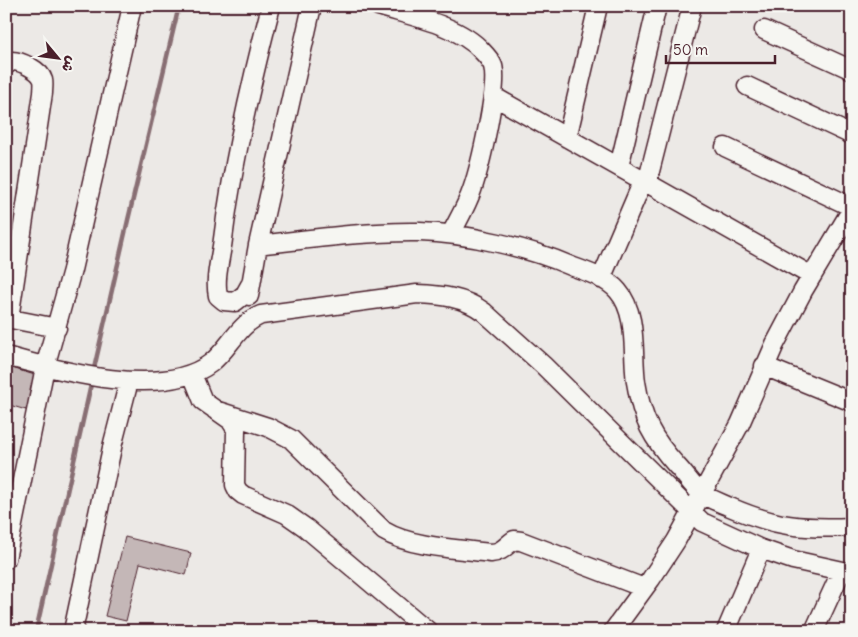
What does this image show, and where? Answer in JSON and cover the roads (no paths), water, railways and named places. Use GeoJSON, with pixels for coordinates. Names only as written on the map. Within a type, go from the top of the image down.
{"type":"FeatureCollection","features":[{"type":"Feature","properties":{"kind":"street"},"geometry":{"type":"LineString","coordinates":[[6,560],[10,521],[52,368],[57,328],[132,6]]}},
{"type":"Feature","properties":{"kind":"street"},"geometry":{"type":"LineString","coordinates":[[250,285],[240,299],[235,302],[224,301],[218,296],[218,278],[229,188],[249,91],[271,6]]}},
{"type":"Feature","properties":{"kind":"street"},"geometry":{"type":"LineString","coordinates":[[244,326],[258,246],[312,6]]}},
{"type":"Feature","properties":{"kind":"street"},"geometry":{"type":"LineString","coordinates":[[378,6],[441,26],[464,37],[481,50],[493,64],[495,80],[493,96],[478,168],[472,190],[450,234]]}},
{"type":"Feature","properties":{"kind":"street"},"geometry":{"type":"LineString","coordinates":[[567,138],[598,6]]}},
{"type":"Feature","properties":{"kind":"street"},"geometry":{"type":"LineString","coordinates":[[620,168],[657,6]]}},
{"type":"Feature","properties":{"kind":"street"},"geometry":{"type":"LineString","coordinates":[[601,279],[645,182],[692,6]]}},
{"type":"Feature","properties":{"kind":"street"},"geometry":{"type":"LineString","coordinates":[[764,30],[852,70]]}},
{"type":"Feature","properties":{"kind":"street"},"geometry":{"type":"LineString","coordinates":[[6,65],[12,61],[18,62],[35,71],[43,82],[43,93],[8,319],[57,328]]}},
{"type":"Feature","properties":{"kind":"street"},"geometry":{"type":"LineString","coordinates":[[747,86],[852,135]]}},
{"type":"Feature","properties":{"kind":"street"},"geometry":{"type":"LineString","coordinates":[[493,96],[812,276]]}},
{"type":"Feature","properties":{"kind":"street"},"geometry":{"type":"LineString","coordinates":[[613,631],[676,541],[740,424],[764,366],[812,276],[852,208],[726,147]]}},
{"type":"Feature","properties":{"kind":"street"},"geometry":{"type":"LineString","coordinates":[[258,246],[367,234],[420,232],[450,234],[551,257],[601,279],[616,289],[627,305],[631,325],[636,383],[650,430],[656,442],[702,494],[775,524],[799,528],[852,527]]}},
{"type":"Feature","properties":{"kind":"street"},"geometry":{"type":"LineString","coordinates":[[6,356],[52,368],[106,378],[129,381],[158,380],[192,374],[211,363],[252,318],[417,294],[456,298],[476,306],[543,365],[702,522],[761,550],[793,560],[846,572],[814,631]]}},
{"type":"Feature","properties":{"kind":"street"},"geometry":{"type":"LineString","coordinates":[[764,366],[852,402]]}},
{"type":"Feature","properties":{"kind":"street"},"geometry":{"type":"LineString","coordinates":[[192,374],[201,399],[230,420],[236,429],[235,485],[240,493],[286,514],[306,528],[428,631]]}},
{"type":"Feature","properties":{"kind":"street"},"geometry":{"type":"LineString","coordinates":[[73,631],[113,443],[129,381]]}},
{"type":"Feature","properties":{"kind":"street"},"geometry":{"type":"LineString","coordinates":[[214,410],[268,427],[290,439],[384,531],[392,536],[413,542],[491,553],[504,550],[514,540],[521,541],[644,588]]}},
{"type":"Feature","properties":{"kind":"street"},"geometry":{"type":"LineString","coordinates":[[726,631],[761,550]]}},
{"type":"Feature","properties":{"kind":"waterway"},"geometry":{"type":"LineString","coordinates":[[93,373],[179,6]]}},
{"type":"Feature","properties":{"kind":"waterway"},"geometry":{"type":"LineString","coordinates":[[36,631],[92,380]]}}]}
